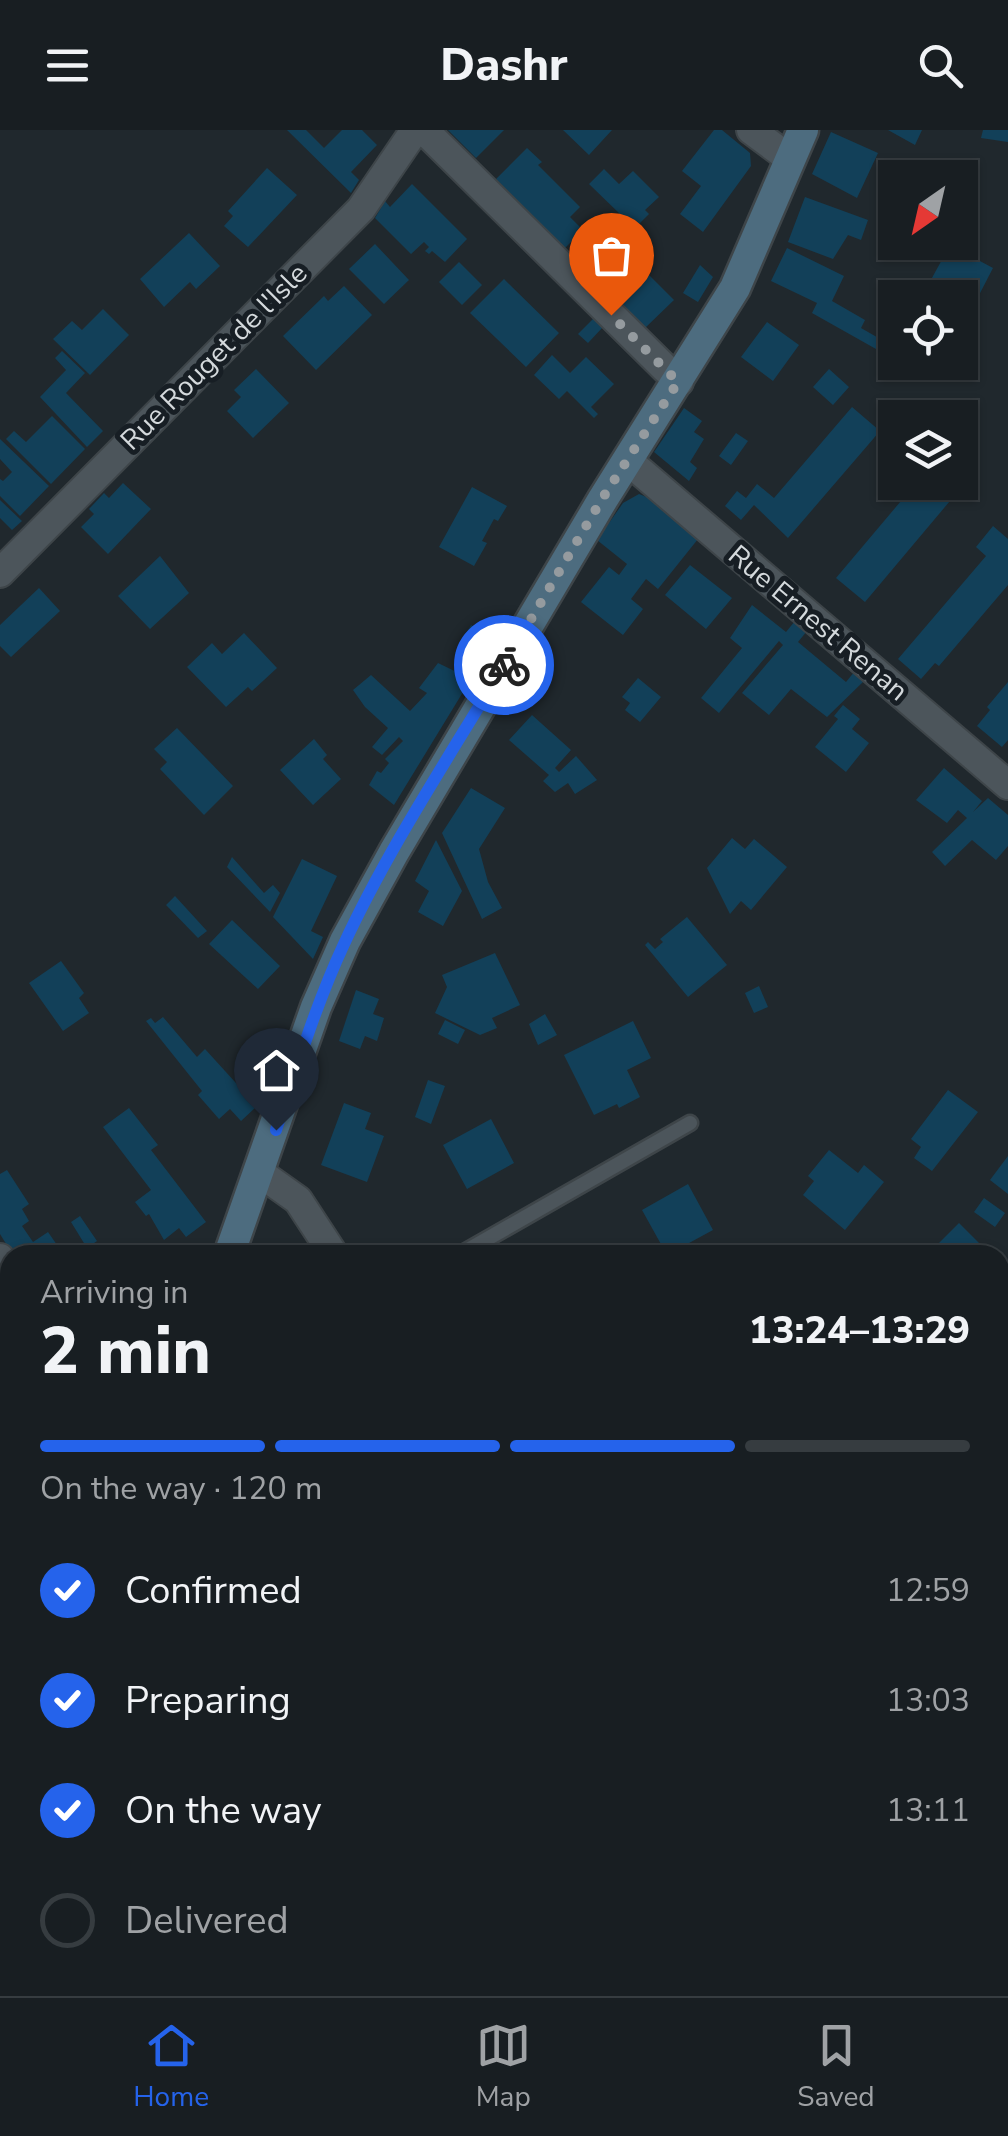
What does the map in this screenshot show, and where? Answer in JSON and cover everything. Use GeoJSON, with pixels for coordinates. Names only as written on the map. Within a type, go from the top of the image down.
{"type":"FeatureCollection","features":[{"type":"Feature","properties":{"kind":"main road"},"geometry":{"type":"LineString","coordinates":[[233,1245],[316,1008],[346,941],[404,835],[627,460],[736,288],[803,130]]}},
{"type":"Feature","properties":{"kind":"street","name":"Rue Rouget de l'Isle"},"geometry":{"type":"LineString","coordinates":[[0,573],[361,209],[415,130]]}},
{"type":"Feature","properties":{"kind":"street"},"geometry":{"type":"LineString","coordinates":[[424,130],[678,382]]}},
{"type":"Feature","properties":{"kind":"street"},"geometry":{"type":"LineString","coordinates":[[751,130],[790,160]]}},
{"type":"Feature","properties":{"kind":"street","name":"Rue Ernest Renan"},"geometry":{"type":"LineString","coordinates":[[627,460],[1008,785]]}},
{"type":"Feature","properties":{"kind":"street"},"geometry":{"type":"LineString","coordinates":[[260,1173],[298,1200],[327,1245]]}},
{"type":"Feature","properties":{"kind":"lane"},"geometry":{"type":"LineString","coordinates":[[477,1245],[690,1123]]}},
{"type":"Feature","properties":{"kind":"building"},"geometry":{"type":"Polygon","coordinates":[[[287,130],[306,130],[324,148],[342,130],[362,130],[377,145],[351,172],[359,180],[351,193],[287,130]]]}},
{"type":"Feature","properties":{"kind":"building"},"geometry":{"type":"Polygon","coordinates":[[[448,130],[504,130],[476,158],[448,130]]]}},
{"type":"Feature","properties":{"kind":"building"},"geometry":{"type":"Polygon","coordinates":[[[563,130],[612,130],[589,155],[563,130]]]}},
{"type":"Feature","properties":{"kind":"building"},"geometry":{"type":"Polygon","coordinates":[[[714,130],[722,130],[750,153],[751,166],[703,232],[680,214],[701,186],[682,171],[714,130]]]}},
{"type":"Feature","properties":{"kind":"building"},"geometry":{"type":"Polygon","coordinates":[[[888,130],[922,130],[915,145],[888,130]]]}},
{"type":"Feature","properties":{"kind":"building"},"geometry":{"type":"Polygon","coordinates":[[[983,130],[1008,130],[1008,142],[981,138],[983,130]]]}},
{"type":"Feature","properties":{"kind":"building"},"geometry":{"type":"Polygon","coordinates":[[[831,132],[878,153],[857,198],[812,174],[831,132]]]}},
{"type":"Feature","properties":{"kind":"building"},"geometry":{"type":"Polygon","coordinates":[[[527,148],[542,162],[538,165],[580,207],[570,217],[583,230],[565,248],[496,179],[527,148]]]}},
{"type":"Feature","properties":{"kind":"building"},"geometry":{"type":"Polygon","coordinates":[[[267,168],[297,195],[248,247],[224,226],[233,216],[228,211],[267,168]]]}},
{"type":"Feature","properties":{"kind":"building"},"geometry":{"type":"Polygon","coordinates":[[[604,169],[619,184],[633,171],[659,197],[645,210],[649,214],[622,241],[610,228],[622,216],[589,184],[604,169]]]}},
{"type":"Feature","properties":{"kind":"building"},"geometry":{"type":"Polygon","coordinates":[[[412,184],[467,239],[445,262],[432,251],[425,251],[429,247],[424,242],[411,254],[375,218],[385,201],[390,207],[412,184]]]}},
{"type":"Feature","properties":{"kind":"building"},"geometry":{"type":"Polygon","coordinates":[[[805,197],[868,220],[861,240],[848,235],[833,259],[788,242],[805,197]]]}},
{"type":"Feature","properties":{"kind":"building"},"geometry":{"type":"Polygon","coordinates":[[[189,233],[220,266],[196,289],[190,282],[164,307],[140,279],[189,233]]]}},
{"type":"Feature","properties":{"kind":"building"},"geometry":{"type":"Polygon","coordinates":[[[375,244],[409,280],[384,304],[349,269],[375,244]]]}},
{"type":"Feature","properties":{"kind":"building"},"geometry":{"type":"Polygon","coordinates":[[[787,248],[844,276],[832,301],[865,320],[861,328],[878,338],[878,346],[876,349],[812,313],[817,303],[771,281],[787,248]]]}},
{"type":"Feature","properties":{"kind":"building"},"geometry":{"type":"Polygon","coordinates":[[[630,256],[674,300],[645,328],[602,285],[630,256]]]}},
{"type":"Feature","properties":{"kind":"building"},"geometry":{"type":"Polygon","coordinates":[[[942,260],[978,260],[993,268],[978,297],[978,280],[931,280],[942,260]]]}},
{"type":"Feature","properties":{"kind":"building"},"geometry":{"type":"Polygon","coordinates":[[[459,262],[482,285],[462,305],[439,282],[459,262]]]}},
{"type":"Feature","properties":{"kind":"building"},"geometry":{"type":"Polygon","coordinates":[[[700,265],[713,277],[698,302],[683,293],[700,265]]]}},
{"type":"Feature","properties":{"kind":"building"},"geometry":{"type":"Polygon","coordinates":[[[504,279],[559,333],[526,367],[470,313],[504,279]]]}},
{"type":"Feature","properties":{"kind":"building"},"geometry":{"type":"Polygon","coordinates":[[[344,286],[372,315],[316,370],[283,336],[324,296],[328,301],[344,286]]]}},
{"type":"Feature","properties":{"kind":"building"},"geometry":{"type":"Polygon","coordinates":[[[103,309],[129,335],[90,375],[53,339],[72,321],[82,330],[103,309]]]}},
{"type":"Feature","properties":{"kind":"building"},"geometry":{"type":"Polygon","coordinates":[[[594,318],[603,327],[588,343],[578,334],[594,318]]]}},
{"type":"Feature","properties":{"kind":"building"},"geometry":{"type":"Polygon","coordinates":[[[767,322],[799,345],[773,381],[741,357],[767,322]]]}},
{"type":"Feature","properties":{"kind":"building"},"geometry":{"type":"Polygon","coordinates":[[[62,351],[85,373],[66,393],[103,431],[87,447],[40,397],[66,370],[55,358],[62,351]]]}},
{"type":"Feature","properties":{"kind":"building"},"geometry":{"type":"Polygon","coordinates":[[[552,355],[570,373],[586,357],[614,384],[591,407],[598,414],[594,418],[567,391],[559,399],[534,375],[552,355]]]}},
{"type":"Feature","properties":{"kind":"building"},"geometry":{"type":"Polygon","coordinates":[[[256,369],[289,403],[253,438],[227,411],[241,397],[234,390],[256,369]]]}},
{"type":"Feature","properties":{"kind":"building"},"geometry":{"type":"Polygon","coordinates":[[[829,369],[849,387],[833,405],[813,387],[829,369]]]}},
{"type":"Feature","properties":{"kind":"building"},"geometry":{"type":"Polygon","coordinates":[[[852,407],[878,429],[788,538],[754,505],[741,520],[725,506],[737,491],[746,498],[757,484],[774,498],[852,407]]]}},
{"type":"Feature","properties":{"kind":"building"},"geometry":{"type":"Polygon","coordinates":[[[684,408],[702,421],[694,432],[704,439],[690,462],[697,468],[689,481],[654,452],[684,408]]]}},
{"type":"Feature","properties":{"kind":"building"},"geometry":{"type":"Polygon","coordinates":[[[52,416],[85,449],[51,484],[6,439],[14,431],[26,442],[52,416]]]}},
{"type":"Feature","properties":{"kind":"building"},"geometry":{"type":"Polygon","coordinates":[[[736,433],[748,441],[731,465],[719,456],[736,433]]]}},
{"type":"Feature","properties":{"kind":"building"},"geometry":{"type":"Polygon","coordinates":[[[0,439],[49,486],[20,516],[0,496],[0,479],[3,481],[12,472],[0,459],[0,439]]]}},
{"type":"Feature","properties":{"kind":"building"},"geometry":{"type":"Polygon","coordinates":[[[123,483],[151,509],[108,554],[81,527],[94,514],[89,509],[104,493],[109,498],[123,483]]]}},
{"type":"Feature","properties":{"kind":"building"},"geometry":{"type":"Polygon","coordinates":[[[472,487],[507,506],[498,521],[494,519],[474,566],[439,547],[472,487]]]}},
{"type":"Feature","properties":{"kind":"building"},"geometry":{"type":"Polygon","coordinates":[[[639,494],[698,539],[658,589],[646,579],[631,599],[643,609],[623,635],[581,602],[609,567],[619,575],[627,564],[597,540],[623,503],[639,494]]]}},
{"type":"Feature","properties":{"kind":"building"},"geometry":{"type":"Polygon","coordinates":[[[0,500],[22,521],[12,530],[0,518],[0,500]]]}},
{"type":"Feature","properties":{"kind":"building"},"geometry":{"type":"Polygon","coordinates":[[[902,500],[951,500],[865,602],[836,578],[902,500]]]}},
{"type":"Feature","properties":{"kind":"building"},"geometry":{"type":"Polygon","coordinates":[[[993,526],[1008,539],[1008,585],[939,666],[935,663],[921,679],[898,659],[986,556],[976,547],[993,526]]]}},
{"type":"Feature","properties":{"kind":"building"},"geometry":{"type":"Polygon","coordinates":[[[160,556],[189,593],[150,629],[118,596],[160,556]]]}},
{"type":"Feature","properties":{"kind":"building"},"geometry":{"type":"Polygon","coordinates":[[[690,565],[732,598],[706,629],[665,595],[690,565]]]}},
{"type":"Feature","properties":{"kind":"building"},"geometry":{"type":"Polygon","coordinates":[[[39,588],[60,611],[11,657],[0,646],[0,625],[39,588]]]}},
{"type":"Feature","properties":{"kind":"building"},"geometry":{"type":"Polygon","coordinates":[[[752,605],[786,632],[795,621],[807,631],[798,642],[846,682],[855,671],[865,680],[827,717],[791,689],[769,715],[742,693],[783,645],[779,641],[719,713],[701,698],[742,648],[730,638],[752,605]]]}},
{"type":"Feature","properties":{"kind":"building"},"geometry":{"type":"Polygon","coordinates":[[[471,625],[495,639],[478,667],[455,653],[471,625]]]}},
{"type":"Feature","properties":{"kind":"building"},"geometry":{"type":"Polygon","coordinates":[[[244,633],[277,668],[252,691],[248,687],[226,707],[187,667],[212,643],[222,654],[244,633]]]}},
{"type":"Feature","properties":{"kind":"building"},"geometry":{"type":"Polygon","coordinates":[[[438,663],[471,679],[394,805],[369,785],[377,771],[381,773],[389,763],[385,759],[403,741],[399,737],[382,755],[372,747],[388,728],[353,690],[371,675],[410,711],[427,693],[419,688],[438,663]]]}},
{"type":"Feature","properties":{"kind":"building"},"geometry":{"type":"Polygon","coordinates":[[[638,678],[661,697],[640,722],[625,710],[630,703],[622,697],[638,678]]]}},
{"type":"Feature","properties":{"kind":"building"},"geometry":{"type":"Polygon","coordinates":[[[1008,682],[1008,740],[1002,747],[977,726],[1008,682]]]}},
{"type":"Feature","properties":{"kind":"building"},"geometry":{"type":"Polygon","coordinates":[[[843,705],[860,719],[852,729],[869,743],[846,772],[815,747],[838,719],[834,716],[843,705]]]}},
{"type":"Feature","properties":{"kind":"building"},"geometry":{"type":"Polygon","coordinates":[[[532,715],[571,750],[555,768],[559,772],[576,756],[597,780],[575,794],[568,783],[555,792],[543,781],[549,775],[509,740],[532,715]]]}},
{"type":"Feature","properties":{"kind":"building"},"geometry":{"type":"Polygon","coordinates":[[[177,728],[233,786],[204,815],[160,769],[167,762],[154,749],[177,728]]]}},
{"type":"Feature","properties":{"kind":"building"},"geometry":{"type":"Polygon","coordinates":[[[314,739],[327,755],[323,759],[341,779],[313,805],[280,770],[314,739]]]}},
{"type":"Feature","properties":{"kind":"building"},"geometry":{"type":"Polygon","coordinates":[[[944,768],[982,801],[973,812],[988,798],[1008,815],[1008,846],[996,860],[972,840],[945,866],[932,852],[967,818],[958,810],[947,823],[916,800],[944,768]]]}},
{"type":"Feature","properties":{"kind":"building"},"geometry":{"type":"Polygon","coordinates":[[[471,788],[505,808],[479,849],[488,882],[502,908],[482,919],[442,833],[471,788]]]}},
{"type":"Feature","properties":{"kind":"building"},"geometry":{"type":"Polygon","coordinates":[[[732,838],[745,849],[754,839],[787,867],[751,910],[741,901],[730,914],[707,868],[732,838]]]}},
{"type":"Feature","properties":{"kind":"building"},"geometry":{"type":"Polygon","coordinates":[[[436,840],[462,891],[443,926],[418,912],[429,891],[415,881],[436,840]]]}},
{"type":"Feature","properties":{"kind":"building"},"geometry":{"type":"Polygon","coordinates":[[[232,857],[264,893],[273,885],[280,893],[270,912],[227,867],[232,857]]]}},
{"type":"Feature","properties":{"kind":"building"},"geometry":{"type":"Polygon","coordinates":[[[302,859],[337,876],[311,931],[323,937],[313,959],[273,917],[302,859]]]}},
{"type":"Feature","properties":{"kind":"building"},"geometry":{"type":"Polygon","coordinates":[[[175,896],[207,931],[198,938],[166,905],[175,896]]]}},
{"type":"Feature","properties":{"kind":"building"},"geometry":{"type":"Polygon","coordinates":[[[687,917],[727,965],[688,997],[645,945],[648,942],[655,949],[663,942],[660,939],[687,917]]]}},
{"type":"Feature","properties":{"kind":"building"},"geometry":{"type":"Polygon","coordinates":[[[232,920],[280,966],[258,989],[209,944],[232,920]]]}},
{"type":"Feature","properties":{"kind":"building"},"geometry":{"type":"Polygon","coordinates":[[[495,953],[520,1005],[492,1018],[497,1028],[480,1035],[435,1013],[447,987],[442,975],[495,953]]]}},
{"type":"Feature","properties":{"kind":"building"},"geometry":{"type":"Polygon","coordinates":[[[61,961],[84,993],[79,998],[89,1013],[63,1031],[29,983],[61,961]]]}},
{"type":"Feature","properties":{"kind":"building"},"geometry":{"type":"Polygon","coordinates":[[[759,986],[768,1007],[754,1013],[745,993],[759,986]]]}},
{"type":"Feature","properties":{"kind":"building"},"geometry":{"type":"Polygon","coordinates":[[[356,990],[379,999],[373,1014],[384,1018],[377,1041],[365,1036],[360,1049],[339,1041],[356,990]]]}},
{"type":"Feature","properties":{"kind":"building"},"geometry":{"type":"Polygon","coordinates":[[[545,1014],[557,1035],[538,1045],[529,1024],[545,1014]]]}},
{"type":"Feature","properties":{"kind":"building"},"geometry":{"type":"Polygon","coordinates":[[[163,1017],[197,1057],[205,1049],[257,1106],[241,1121],[230,1109],[219,1119],[198,1095],[202,1091],[146,1021],[151,1018],[155,1023],[163,1017]]]}},
{"type":"Feature","properties":{"kind":"building"},"geometry":{"type":"Polygon","coordinates":[[[445,1020],[465,1030],[458,1044],[438,1034],[445,1020]]]}},
{"type":"Feature","properties":{"kind":"building"},"geometry":{"type":"Polygon","coordinates":[[[633,1021],[651,1058],[627,1070],[640,1097],[594,1115],[564,1055],[633,1021]]]}},
{"type":"Feature","properties":{"kind":"building"},"geometry":{"type":"Polygon","coordinates":[[[428,1080],[445,1086],[431,1124],[415,1117],[428,1080]]]}},
{"type":"Feature","properties":{"kind":"building"},"geometry":{"type":"Polygon","coordinates":[[[948,1090],[978,1112],[932,1171],[914,1158],[921,1147],[911,1139],[948,1090]]]}},
{"type":"Feature","properties":{"kind":"building"},"geometry":{"type":"Polygon","coordinates":[[[344,1103],[371,1113],[365,1129],[384,1136],[367,1182],[321,1165],[344,1103]]]}},
{"type":"Feature","properties":{"kind":"building"},"geometry":{"type":"Polygon","coordinates":[[[129,1108],[158,1145],[151,1150],[206,1222],[186,1237],[179,1228],[164,1240],[149,1214],[146,1216],[135,1202],[151,1190],[103,1127],[129,1108]]]}},
{"type":"Feature","properties":{"kind":"building"},"geometry":{"type":"Polygon","coordinates":[[[491,1119],[514,1163],[467,1189],[443,1145],[491,1119]]]}},
{"type":"Feature","properties":{"kind":"building"},"geometry":{"type":"Polygon","coordinates":[[[829,1150],[858,1173],[864,1165],[884,1182],[845,1230],[803,1195],[814,1181],[808,1176],[829,1150]]]}},
{"type":"Feature","properties":{"kind":"building"},"geometry":{"type":"Polygon","coordinates":[[[1008,1156],[1008,1194],[990,1180],[1008,1156]]]}},
{"type":"Feature","properties":{"kind":"building"},"geometry":{"type":"Polygon","coordinates":[[[7,1170],[29,1204],[22,1209],[29,1221],[22,1226],[33,1242],[48,1232],[57,1245],[7,1245],[0,1234],[0,1174],[7,1170]]]}},
{"type":"Feature","properties":{"kind":"building"},"geometry":{"type":"Polygon","coordinates":[[[688,1184],[713,1230],[685,1245],[661,1245],[642,1210],[688,1184]]]}},
{"type":"Feature","properties":{"kind":"building"},"geometry":{"type":"Polygon","coordinates":[[[984,1198],[1005,1213],[995,1227],[974,1212],[984,1198]]]}},
{"type":"Feature","properties":{"kind":"building"},"geometry":{"type":"Polygon","coordinates":[[[80,1216],[97,1241],[85,1245],[71,1222],[80,1216]]]}},
{"type":"Feature","properties":{"kind":"building"},"geometry":{"type":"Polygon","coordinates":[[[959,1223],[981,1245],[937,1245],[959,1223]]]}},
{"type":"Feature","properties":{"kind":"way so far"},"geometry":{"type":"LineString","coordinates":[[504,665],[602,499],[678,382],[611,315]]}},
{"type":"Feature","properties":{"kind":"route"},"geometry":{"type":"LineString","coordinates":[[276,1130],[316,1008],[346,941],[504,665]]}}]}
